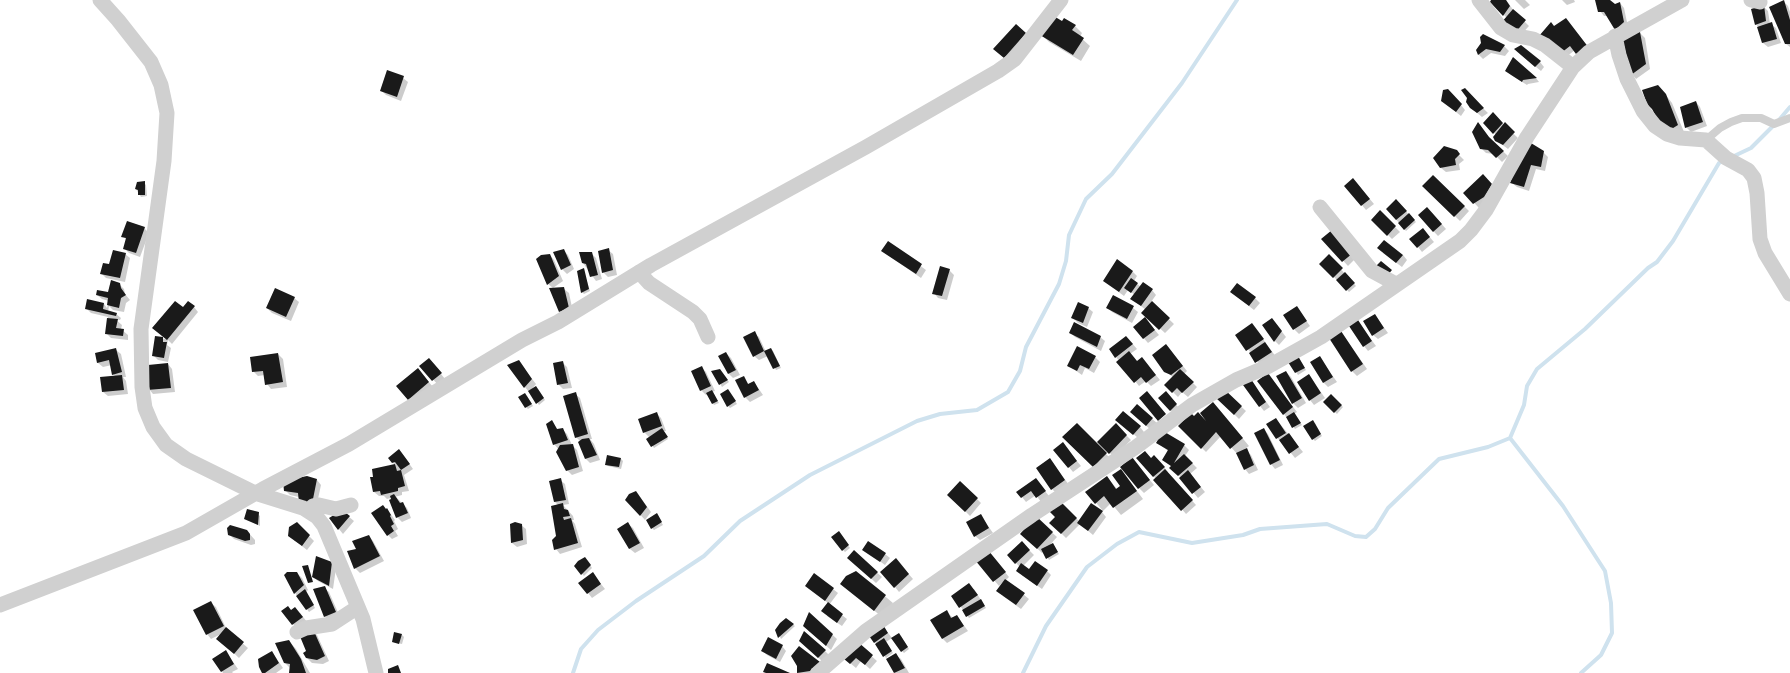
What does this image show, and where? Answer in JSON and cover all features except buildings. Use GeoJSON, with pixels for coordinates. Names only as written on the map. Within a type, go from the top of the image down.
{"type":"FeatureCollection","features":[{"type":"Feature","properties":{"kind":"street"},"geometry":{"type":"LineString","coordinates":[[100,0],[151,62],[162,85],[166,113],[164,161],[142,329],[142,388],[145,408],[153,427],[166,445],[186,459],[255,493],[309,511],[324,526],[363,619],[376,673]]}},
{"type":"Feature","properties":{"kind":"street"},"geometry":{"type":"LineString","coordinates":[[0,605],[186,533],[255,493],[349,444],[522,340],[558,322],[639,272],[998,72],[1015,59],[1061,0]]}},
{"type":"Feature","properties":{"kind":"street"},"geometry":{"type":"LineString","coordinates":[[1479,0],[1501,28],[1513,35],[1533,39],[1545,45],[1573,67]]}},
{"type":"Feature","properties":{"kind":"street"},"geometry":{"type":"LineString","coordinates":[[818,673],[866,631],[1032,515],[1136,447],[1192,406],[1236,380],[1269,366],[1321,337],[1460,241],[1472,230],[1490,204],[1528,137],[1573,67],[1589,52],[1682,0]]}},
{"type":"Feature","properties":{"kind":"street"},"geometry":{"type":"LineString","coordinates":[[1616,36],[1619,55],[1627,79],[1643,110],[1655,126],[1667,134],[1716,148],[1748,170],[1754,178],[1757,193],[1760,239],[1765,253],[1790,294]]}},
{"type":"Feature","properties":{"kind":"street"},"geometry":{"type":"LineString","coordinates":[[1320,207],[1372,271],[1396,284]]}},
{"type":"Feature","properties":{"kind":"street"},"geometry":{"type":"LineString","coordinates":[[639,272],[649,283],[693,312],[700,319],[708,337]]}},
{"type":"Feature","properties":{"kind":"street"},"geometry":{"type":"LineString","coordinates":[[309,511],[318,504],[336,509],[352,505]]}},
{"type":"Feature","properties":{"kind":"street"},"geometry":{"type":"LineString","coordinates":[[297,632],[306,628],[332,624],[358,607]]}},
{"type":"Feature","properties":{"kind":"lane"},"geometry":{"type":"LineString","coordinates":[[1716,148],[1720,128],[1731,122],[1742,118],[1761,118],[1774,124],[1790,118]]}},
{"type":"Feature","properties":{"kind":"waterway"},"geometry":{"type":"LineString","coordinates":[[573,673],[581,649],[598,630],[636,601],[704,556],[740,521],[810,475],[917,421],[940,414],[977,410],[1008,392],[1020,371],[1026,347],[1059,284],[1066,261],[1069,235],[1086,199],[1112,174],[1182,83],[1237,0]]}},
{"type":"Feature","properties":{"kind":"waterway"},"geometry":{"type":"LineString","coordinates":[[1779,120],[1790,107]]}},
{"type":"Feature","properties":{"kind":"waterway"},"geometry":{"type":"LineString","coordinates":[[1732,157],[1751,148],[1774,125]]}},
{"type":"Feature","properties":{"kind":"waterway"},"geometry":{"type":"LineString","coordinates":[[1023,673],[1046,626],[1087,567],[1117,544],[1139,532],[1192,543],[1243,535],[1260,529],[1327,524],[1355,536],[1366,537],[1375,529],[1388,508],[1439,459],[1488,447],[1510,438],[1524,405],[1527,386],[1537,369],[1585,329],[1648,268],[1657,262],[1673,241],[1719,163],[1724,161]]}},
{"type":"Feature","properties":{"kind":"waterway"},"geometry":{"type":"LineString","coordinates":[[1510,438],[1563,506],[1605,571],[1611,603],[1612,633],[1601,655],[1581,673]]}}]}
